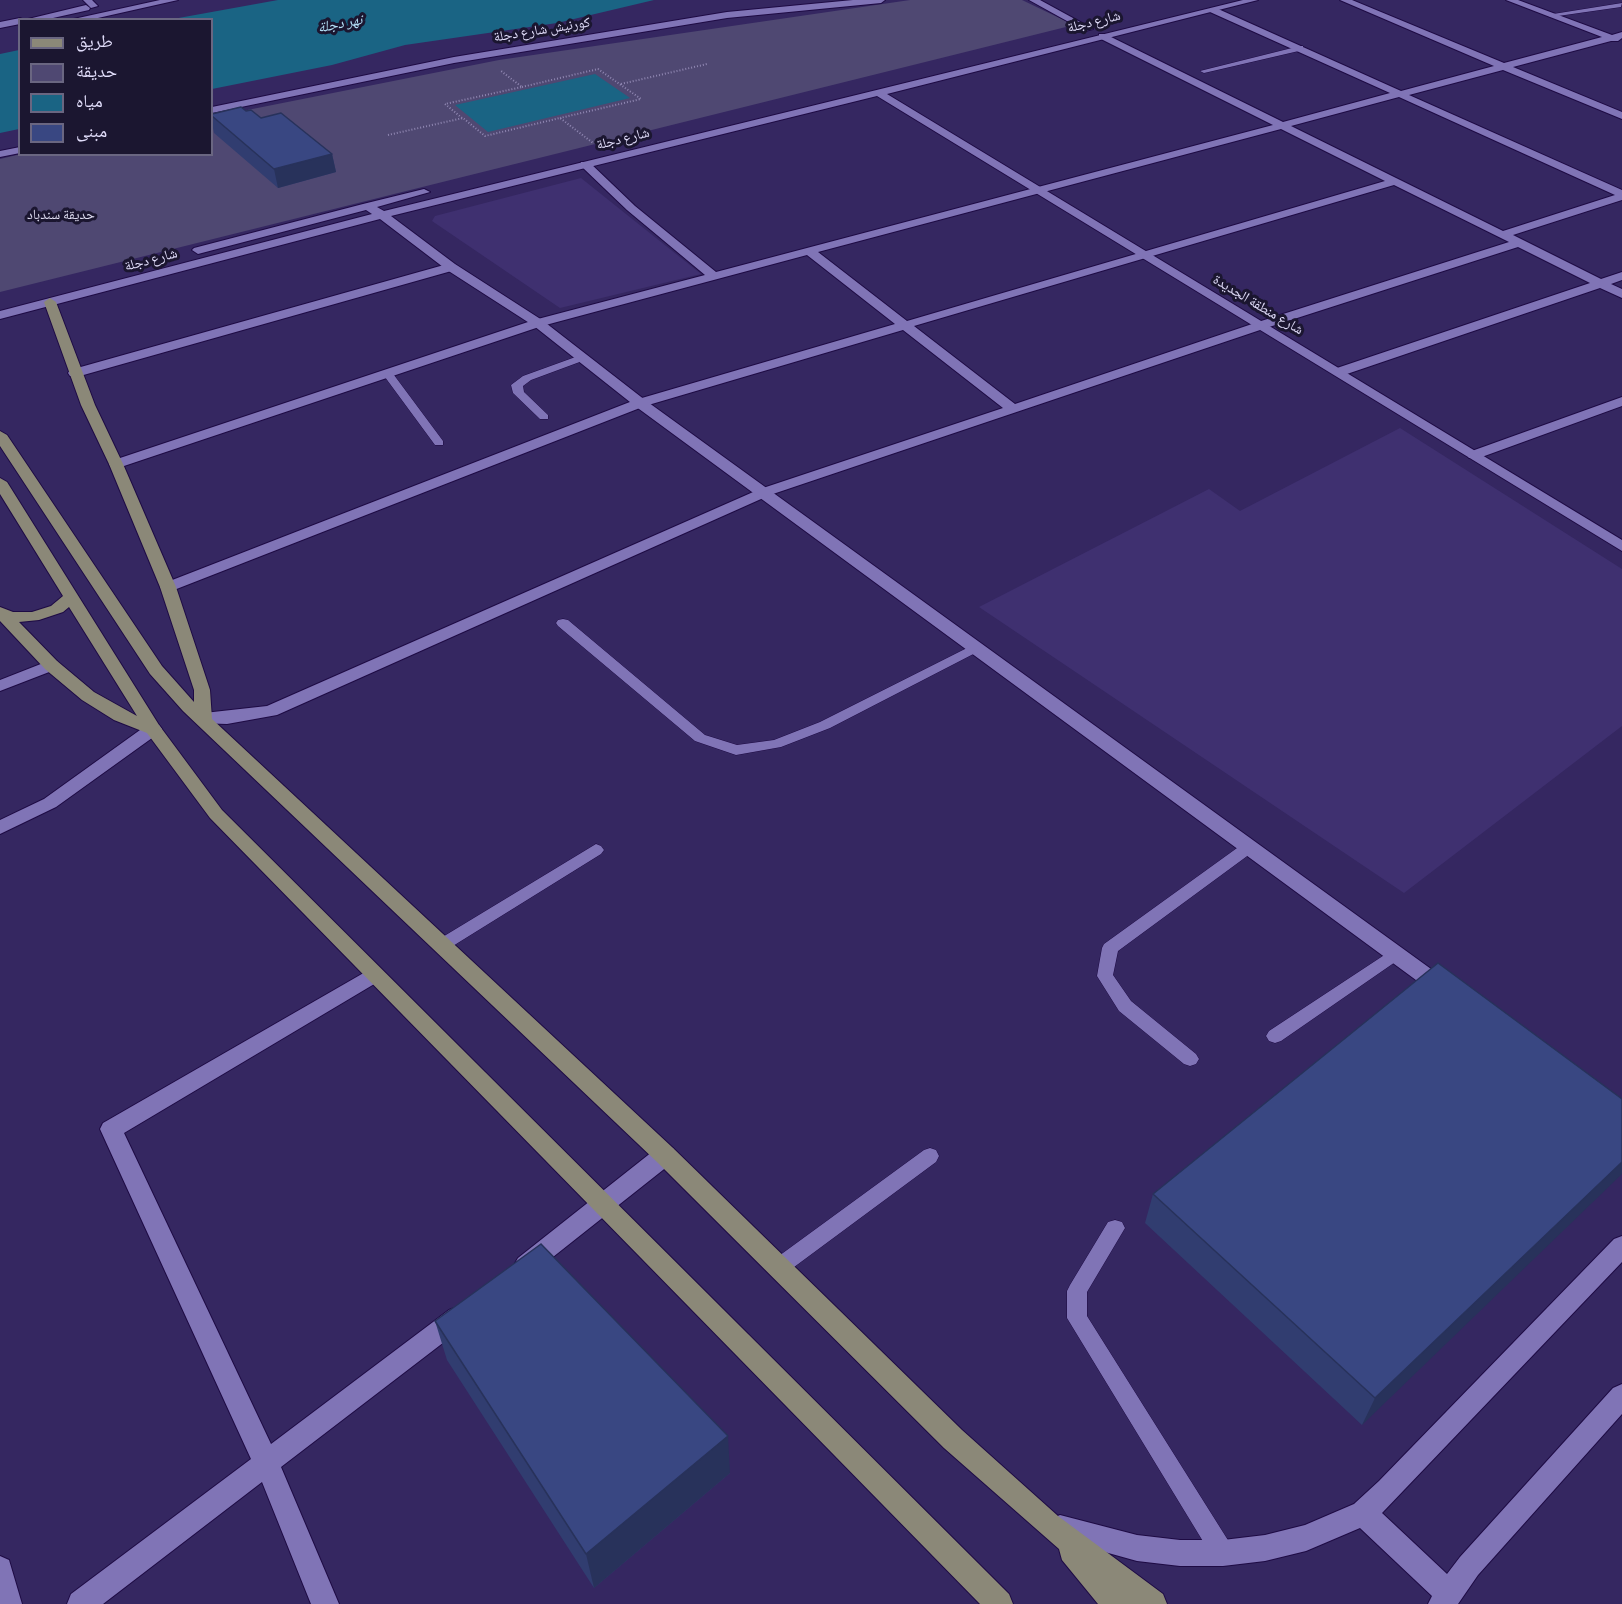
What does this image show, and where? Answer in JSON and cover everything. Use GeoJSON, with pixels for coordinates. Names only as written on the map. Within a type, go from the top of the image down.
{"type":"FeatureCollection","features":[{"type":"Feature","properties":{"kind":"main road"},"geometry":{"type":"LineString","coordinates":[[50,302],[88,405],[116,464],[168,587],[202,690],[204,719]]}},
{"type":"Feature","properties":{"kind":"main road"},"geometry":{"type":"LineString","coordinates":[[0,435],[156,670],[189,707],[665,1155],[952,1438],[1049,1525],[1153,1604]]}},
{"type":"Feature","properties":{"kind":"main road"},"geometry":{"type":"LineString","coordinates":[[0,482],[153,729],[216,814],[997,1603]]}},
{"type":"Feature","properties":{"kind":"main road"},"geometry":{"type":"LineString","coordinates":[[1,612],[10,617],[33,617],[57,609],[72,596]]}},
{"type":"Feature","properties":{"kind":"main road"},"geometry":{"type":"LineString","coordinates":[[1,612],[51,665],[88,696],[120,716],[153,729]]}},
{"type":"Feature","properties":{"kind":"main road"},"geometry":{"type":"LineString","coordinates":[[1049,1525],[1116,1604]]}},
{"type":"Feature","properties":{"kind":"street"},"geometry":{"type":"LineString","coordinates":[[35,18],[91,3],[129,0]]}},
{"type":"Feature","properties":{"kind":"street"},"geometry":{"type":"LineString","coordinates":[[83,18],[174,0]]}},
{"type":"Feature","properties":{"kind":"street","name":"كورنيش شارع دجلة"},"geometry":{"type":"LineString","coordinates":[[213,110],[454,60],[727,15],[881,0]]}},
{"type":"Feature","properties":{"kind":"street"},"geometry":{"type":"LineString","coordinates":[[1033,0],[1088,29]]}},
{"type":"Feature","properties":{"kind":"street","name":"شارع دجلة"},"geometry":{"type":"LineString","coordinates":[[1066,34],[1212,5],[1254,0]]}},
{"type":"Feature","properties":{"kind":"street"},"geometry":{"type":"LineString","coordinates":[[1344,0],[1622,116]]}},
{"type":"Feature","properties":{"kind":"street"},"geometry":{"type":"LineString","coordinates":[[1510,0],[1619,38]]}},
{"type":"Feature","properties":{"kind":"street"},"geometry":{"type":"LineString","coordinates":[[1212,5],[1300,48],[1622,195]]}},
{"type":"Feature","properties":{"kind":"street","name":"شارع دجلة"},"geometry":{"type":"LineString","coordinates":[[0,315],[382,215],[1102,36],[1212,5]]}},
{"type":"Feature","properties":{"kind":"street"},"geometry":{"type":"LineString","coordinates":[[0,25],[18,21]]}},
{"type":"Feature","properties":{"kind":"street"},"geometry":{"type":"LineString","coordinates":[[0,34],[18,30]]}},
{"type":"Feature","properties":{"kind":"street"},"geometry":{"type":"LineString","coordinates":[[1102,36],[1622,294]]}},
{"type":"Feature","properties":{"kind":"street"},"geometry":{"type":"LineString","coordinates":[[116,464],[538,323],[1619,38]]}},
{"type":"Feature","properties":{"kind":"street","name":"شارع منطقة الجديدة"},"geometry":{"type":"LineString","coordinates":[[877,92],[1620,544]]}},
{"type":"Feature","properties":{"kind":"street"},"geometry":{"type":"LineString","coordinates":[[0,154],[18,150]]}},
{"type":"Feature","properties":{"kind":"street"},"geometry":{"type":"LineString","coordinates":[[585,164],[632,208],[715,277]]}},
{"type":"Feature","properties":{"kind":"street"},"geometry":{"type":"LineString","coordinates":[[168,587],[640,403],[1396,182]]}},
{"type":"Feature","properties":{"kind":"street","name":"شارع دجلة"},"geometry":{"type":"LineString","coordinates":[[183,254],[436,189]]}},
{"type":"Feature","properties":{"kind":"street"},"geometry":{"type":"LineString","coordinates":[[1505,234],[1622,195]]}},
{"type":"Feature","properties":{"kind":"street"},"geometry":{"type":"LineString","coordinates":[[367,206],[452,267],[538,323],[640,403],[1452,995]]}},
{"type":"Feature","properties":{"kind":"street"},"geometry":{"type":"LineString","coordinates":[[204,719],[271,711],[765,492],[1262,325],[1521,242]]}},
{"type":"Feature","properties":{"kind":"street"},"geometry":{"type":"LineString","coordinates":[[810,252],[1012,408]]}},
{"type":"Feature","properties":{"kind":"street"},"geometry":{"type":"LineString","coordinates":[[75,373],[452,267]]}},
{"type":"Feature","properties":{"kind":"street"},"geometry":{"type":"LineString","coordinates":[[1339,372],[1622,276]]}},
{"type":"Feature","properties":{"kind":"street"},"geometry":{"type":"LineString","coordinates":[[1474,455],[1622,401]]}},
{"type":"Feature","properties":{"kind":"street"},"geometry":{"type":"LineString","coordinates":[[0,686],[51,665]]}},
{"type":"Feature","properties":{"kind":"street"},"geometry":{"type":"LineString","coordinates":[[0,828],[50,803],[153,729]]}},
{"type":"Feature","properties":{"kind":"street"},"geometry":{"type":"LineString","coordinates":[[325,1604],[267,1464],[111,1129],[374,975]]}},
{"type":"Feature","properties":{"kind":"street"},"geometry":{"type":"LineString","coordinates":[[510,1277],[604,1206],[665,1155]]}},
{"type":"Feature","properties":{"kind":"street"},"geometry":{"type":"LineString","coordinates":[[1049,1525],[1137,1548],[1180,1553],[1223,1552],[1265,1548],[1306,1538],[1363,1513],[1388,1491],[1622,1246]]}},
{"type":"Feature","properties":{"kind":"street"},"geometry":{"type":"LineString","coordinates":[[81,1604],[473,1306]]}},
{"type":"Feature","properties":{"kind":"street"},"geometry":{"type":"LineString","coordinates":[[1363,1513],[1445,1598],[1622,1396]]}},
{"type":"Feature","properties":{"kind":"street"},"geometry":{"type":"LineString","coordinates":[[0,1569],[9,1604]]}},
{"type":"Feature","properties":{"kind":"lane"},"geometry":{"type":"LineString","coordinates":[[1551,15],[1621,5]]}},
{"type":"Feature","properties":{"kind":"lane"},"geometry":{"type":"LineString","coordinates":[[1204,71],[1300,48]]}},
{"type":"Feature","properties":{"kind":"lane"},"geometry":{"type":"LineString","coordinates":[[544,417],[519,393],[517,385],[527,378],[581,358]]}},
{"type":"Feature","properties":{"kind":"lane"},"geometry":{"type":"LineString","coordinates":[[387,374],[439,443]]}},
{"type":"Feature","properties":{"kind":"lane"},"geometry":{"type":"LineString","coordinates":[[563,623],[700,738],[736,750],[776,744],[825,724],[978,648]]}},
{"type":"Feature","properties":{"kind":"lane"},"geometry":{"type":"LineString","coordinates":[[1190,1059],[1125,1006],[1106,976],[1110,948],[1249,847]]}},
{"type":"Feature","properties":{"kind":"lane"},"geometry":{"type":"LineString","coordinates":[[442,945],[596,850]]}},
{"type":"Feature","properties":{"kind":"lane"},"geometry":{"type":"LineString","coordinates":[[1275,1036],[1395,954]]}},
{"type":"Feature","properties":{"kind":"lane"},"geometry":{"type":"LineString","coordinates":[[779,1267],[930,1156]]}},
{"type":"Feature","properties":{"kind":"lane"},"geometry":{"type":"LineString","coordinates":[[1115,1228],[1077,1291],[1077,1317],[1223,1552]]}},
{"type":"Feature","properties":{"kind":"path"},"geometry":{"type":"LineString","coordinates":[[620,84],[707,64]]}},
{"type":"Feature","properties":{"kind":"path"},"geometry":{"type":"LineString","coordinates":[[498,68],[522,87]]}},
{"type":"Feature","properties":{"kind":"path"},"geometry":{"type":"LineString","coordinates":[[598,69],[641,99],[485,136],[445,104],[522,87],[598,69]]}},
{"type":"Feature","properties":{"kind":"path"},"geometry":{"type":"LineString","coordinates":[[388,135],[463,118]]}},
{"type":"Feature","properties":{"kind":"path"},"geometry":{"type":"LineString","coordinates":[[560,118],[593,143]]}},
{"type":"Feature","properties":{"kind":"shaded area"},"geometry":{"type":"Polygon","coordinates":[[[581,178],[701,274],[560,308],[432,221],[435,216],[581,178]]]}},
{"type":"Feature","properties":{"kind":"shaded area"},"geometry":{"type":"Polygon","coordinates":[[[1400,428],[1622,569],[1622,726],[1404,893],[979,607],[1209,489],[1240,511],[1400,428]]]}},
{"type":"Feature","properties":{"kind":"green space","name":"حديقة سندباد"},"geometry":{"type":"Polygon","coordinates":[[[910,0],[1022,0],[1074,25],[0,292],[0,159],[18,155],[213,156],[213,117],[499,60],[910,0]]]}},
{"type":"Feature","properties":{"kind":"water","name":"نهر دجلة"},"geometry":{"type":"Polygon","coordinates":[[[278,0],[654,0],[557,23],[405,45],[332,65],[213,89],[213,18],[179,18],[278,0]]]}},
{"type":"Feature","properties":{"kind":"water"},"geometry":{"type":"Polygon","coordinates":[[[18,50],[18,129],[0,133],[0,54],[18,50]]]}},
{"type":"Feature","properties":{"kind":"water"},"geometry":{"type":"Polygon","coordinates":[[[595,74],[630,98],[488,132],[455,105],[595,74]]]}},
{"type":"Feature","properties":{"kind":"building"},"geometry":{"type":"Polygon","coordinates":[[[241,107],[246,111],[251,110],[261,118],[281,113],[332,154],[274,169],[213,117],[213,114],[241,107]]]}},
{"type":"Feature","properties":{"kind":"building"},"geometry":{"type":"Polygon","coordinates":[[[1438,963],[1622,1099],[1622,1162],[1375,1398],[1153,1194],[1438,963]]]}},
{"type":"Feature","properties":{"kind":"building"},"geometry":{"type":"Polygon","coordinates":[[[541,1244],[728,1436],[586,1554],[435,1321],[541,1244]]]}}]}
